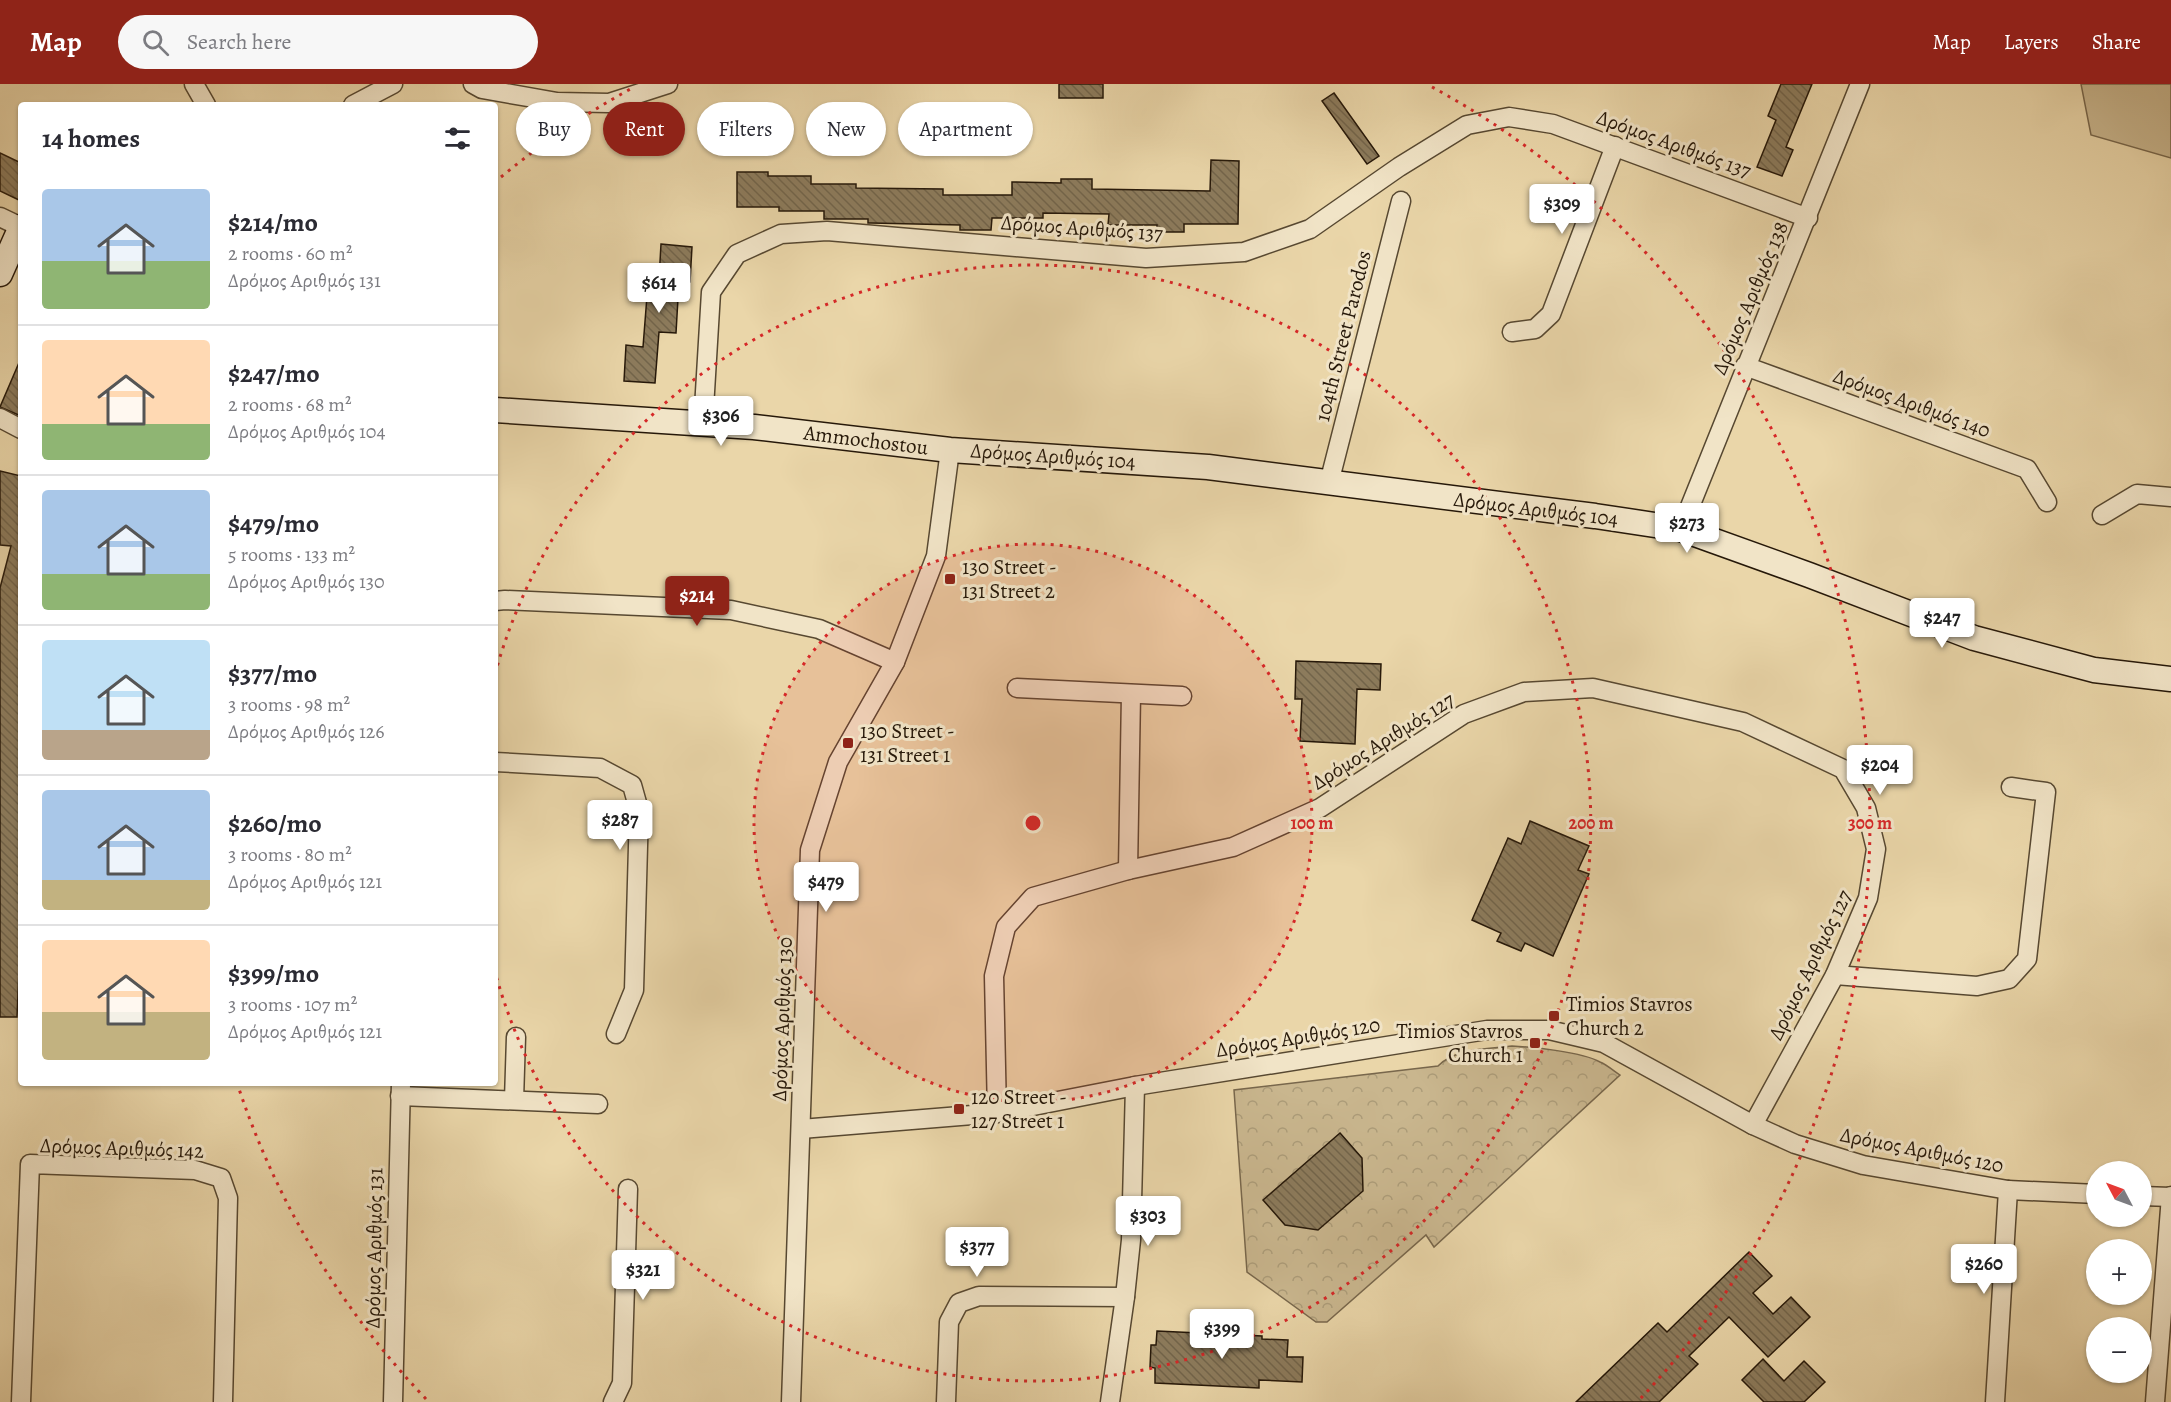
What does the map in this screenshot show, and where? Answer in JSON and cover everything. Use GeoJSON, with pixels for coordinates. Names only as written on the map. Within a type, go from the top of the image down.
{"type":"FeatureCollection","features":[{"type":"Feature","properties":{"kind":"street"},"geometry":{"type":"LineString","coordinates":[[194,84],[204,102]]}},
{"type":"Feature","properties":{"kind":"street"},"geometry":{"type":"LineString","coordinates":[[359,102],[393,84]]}},
{"type":"Feature","properties":{"kind":"street"},"geometry":{"type":"LineString","coordinates":[[473,84],[482,89],[557,102],[609,103],[668,84]]}},
{"type":"Feature","properties":{"kind":"street","name":"Δρόμος Αριθμός 138"},"geometry":{"type":"LineString","coordinates":[[1681,529],[1860,84]]}},
{"type":"Feature","properties":{"kind":"street","name":"Δρόμος Αριθμός 137"},"geometry":{"type":"LineString","coordinates":[[703,425],[711,292],[737,254],[781,234],[827,231],[1146,258],[1244,252],[1310,229],[1399,167],[1467,125],[1509,117],[1553,124],[1808,218]]}},
{"type":"Feature","properties":{"kind":"street"},"geometry":{"type":"LineString","coordinates":[[1512,332],[1535,329],[1551,314],[1616,146]]}},
{"type":"Feature","properties":{"kind":"street","name":"104th Street Parodos"},"geometry":{"type":"LineString","coordinates":[[1329,483],[1401,201]]}},
{"type":"Feature","properties":{"kind":"street"},"geometry":{"type":"LineString","coordinates":[[0,217],[18,226]]}},
{"type":"Feature","properties":{"kind":"street"},"geometry":{"type":"LineString","coordinates":[[0,274],[18,234]]}},
{"type":"Feature","properties":{"kind":"street","name":"Δρόμος Αριθμός 140"},"geometry":{"type":"LineString","coordinates":[[1745,366],[2027,469],[2047,502]]}},
{"type":"Feature","properties":{"kind":"street","name":"Ammochostou"},"geometry":{"type":"LineString","coordinates":[[498,410],[754,427],[950,450]]}},
{"type":"Feature","properties":{"kind":"street"},"geometry":{"type":"LineString","coordinates":[[0,418],[18,427]]}},
{"type":"Feature","properties":{"kind":"street","name":"Δρόμος Αριθμός 104"},"geometry":{"type":"LineString","coordinates":[[950,450],[1208,467],[1681,529],[1974,638],[2094,670],[2171,679]]}},
{"type":"Feature","properties":{"kind":"street","name":"Δρόμος Αριθμός 130"},"geometry":{"type":"LineString","coordinates":[[791,1402],[810,850],[838,762],[895,662],[936,556],[950,450]]}},
{"type":"Feature","properties":{"kind":"street"},"geometry":{"type":"LineString","coordinates":[[2102,515],[2137,494],[2171,497]]}},
{"type":"Feature","properties":{"kind":"street"},"geometry":{"type":"LineString","coordinates":[[498,601],[731,610],[819,629],[895,662]]}},
{"type":"Feature","properties":{"kind":"street"},"geometry":{"type":"LineString","coordinates":[[1017,688],[1182,696]]}},
{"type":"Feature","properties":{"kind":"street","name":"Δρόμος Αριθμός 127"},"geometry":{"type":"LineString","coordinates":[[997,1113],[994,976],[1006,927],[1033,897],[1128,870],[1233,847],[1320,808],[1464,714],[1524,692],[1593,688],[1743,723],[1843,769],[1866,808],[1876,849],[1868,898],[1835,975],[1754,1125]]}},
{"type":"Feature","properties":{"kind":"street"},"geometry":{"type":"LineString","coordinates":[[1128,870],[1131,694]]}},
{"type":"Feature","properties":{"kind":"street"},"geometry":{"type":"LineString","coordinates":[[498,762],[600,768],[632,785],[639,810],[634,990],[616,1034]]}},
{"type":"Feature","properties":{"kind":"street"},"geometry":{"type":"LineString","coordinates":[[1835,975],[1977,986],[2009,978],[2021,967],[2027,959],[2046,792],[2011,787]]}},
{"type":"Feature","properties":{"kind":"street","name":"Δρόμος Αριθμός 120"},"geometry":{"type":"LineString","coordinates":[[801,1129],[997,1113],[1136,1086],[1487,1030],[1549,1030],[1604,1043],[1754,1125],[1795,1144],[1863,1165],[2008,1190],[2086,1194]]}},
{"type":"Feature","properties":{"kind":"street"},"geometry":{"type":"LineString","coordinates":[[514,1100],[516,1037]]}},
{"type":"Feature","properties":{"kind":"street"},"geometry":{"type":"LineString","coordinates":[[1110,1402],[1131,1240],[1136,1086]]}},
{"type":"Feature","properties":{"kind":"street","name":"Δρόμος Αριθμός 131"},"geometry":{"type":"LineString","coordinates":[[393,1402],[401,1089],[514,1100],[598,1104]]}},
{"type":"Feature","properties":{"kind":"street","name":"Δρόμος Αριθμός 142"},"geometry":{"type":"LineString","coordinates":[[21,1402],[30,1164],[195,1170],[221,1178],[228,1198],[223,1402]]}},
{"type":"Feature","properties":{"kind":"street"},"geometry":{"type":"LineString","coordinates":[[613,1402],[622,1383],[628,1189]]}},
{"type":"Feature","properties":{"kind":"street"},"geometry":{"type":"LineString","coordinates":[[1995,1402],[2008,1190]]}},
{"type":"Feature","properties":{"kind":"street"},"geometry":{"type":"LineString","coordinates":[[2152,1196],[2171,1197],[2165,1337],[2155,1402]]}},
{"type":"Feature","properties":{"kind":"street"},"geometry":{"type":"LineString","coordinates":[[946,1402],[949,1322],[959,1303],[979,1296],[1125,1297]]}},
{"type":"Feature","properties":{"kind":"green space"},"geometry":{"type":"Polygon","coordinates":[[[2081,84],[2171,84],[2171,158],[2091,135],[2081,84]]]}},
{"type":"Feature","properties":{"kind":"green space"},"geometry":{"type":"Polygon","coordinates":[[[1512,1046],[1582,1055],[1603,1063],[1620,1075],[1434,1247],[1426,1235],[1327,1322],[1316,1322],[1247,1272],[1234,1090],[1438,1066],[1445,1060],[1463,1053],[1512,1046]]]}},
{"type":"Feature","properties":{"kind":"building"},"geometry":{"type":"Polygon","coordinates":[[[1059,84],[1103,84],[1103,98],[1059,98],[1059,84]]]}},
{"type":"Feature","properties":{"kind":"building"},"geometry":{"type":"Polygon","coordinates":[[[1781,84],[1812,84],[1786,147],[1793,150],[1782,176],[1757,167],[1776,120],[1768,116],[1781,84]]]}},
{"type":"Feature","properties":{"kind":"building"},"geometry":{"type":"Polygon","coordinates":[[[1334,93],[1379,156],[1367,164],[1322,101],[1334,93]]]}},
{"type":"Feature","properties":{"kind":"building"},"geometry":{"type":"Polygon","coordinates":[[[0,153],[18,162],[18,200],[0,191],[0,153]]]}},
{"type":"Feature","properties":{"kind":"building"},"geometry":{"type":"Polygon","coordinates":[[[1211,160],[1239,161],[1238,224],[1184,224],[1184,232],[1157,232],[1157,225],[1108,225],[1109,214],[1043,213],[1043,218],[992,218],[991,230],[960,230],[960,225],[868,223],[868,219],[824,219],[824,211],[779,211],[779,207],[737,207],[737,172],[768,172],[768,176],[811,176],[811,184],[856,184],[856,188],[943,189],[943,195],[1012,195],[1012,182],[1061,183],[1061,179],[1092,179],[1092,189],[1210,191],[1211,160]]]}},
{"type":"Feature","properties":{"kind":"building"},"geometry":{"type":"Polygon","coordinates":[[[661,244],[692,247],[690,282],[679,281],[676,333],[659,332],[655,383],[624,381],[626,345],[643,347],[647,296],[658,297],[661,244]]]}},
{"type":"Feature","properties":{"kind":"building"},"geometry":{"type":"Polygon","coordinates":[[[18,365],[18,415],[0,407],[18,365]]]}},
{"type":"Feature","properties":{"kind":"building"},"geometry":{"type":"Polygon","coordinates":[[[0,471],[18,475],[17,1017],[0,1017],[0,588],[11,546],[0,545],[0,471]]]}},
{"type":"Feature","properties":{"kind":"building"},"geometry":{"type":"Polygon","coordinates":[[[1296,661],[1381,664],[1380,690],[1357,689],[1355,744],[1300,741],[1302,699],[1295,699],[1296,661]]]}},
{"type":"Feature","properties":{"kind":"building"},"geometry":{"type":"Polygon","coordinates":[[[1530,821],[1589,846],[1578,870],[1589,874],[1553,956],[1525,943],[1521,951],[1497,941],[1501,933],[1472,920],[1508,838],[1521,844],[1530,821]]]}},
{"type":"Feature","properties":{"kind":"building"},"geometry":{"type":"Polygon","coordinates":[[[1340,1133],[1362,1158],[1363,1191],[1318,1230],[1285,1225],[1263,1200],[1340,1133]]]}},
{"type":"Feature","properties":{"kind":"building"},"geometry":{"type":"Polygon","coordinates":[[[1749,1252],[1772,1276],[1753,1293],[1773,1314],[1791,1297],[1810,1317],[1768,1357],[1729,1317],[1689,1356],[1698,1364],[1659,1402],[1576,1402],[1658,1323],[1667,1332],[1749,1252]]]}},
{"type":"Feature","properties":{"kind":"building"},"geometry":{"type":"Polygon","coordinates":[[[1157,1331],[1262,1336],[1262,1339],[1288,1340],[1287,1357],[1303,1357],[1302,1382],[1259,1380],[1259,1388],[1155,1383],[1155,1368],[1150,1367],[1151,1345],[1156,1345],[1157,1331]]]}},
{"type":"Feature","properties":{"kind":"building"},"geometry":{"type":"Polygon","coordinates":[[[1763,1359],[1784,1381],[1804,1361],[1825,1382],[1804,1402],[1764,1402],[1742,1380],[1763,1359]]]}},
{"type":"Feature","properties":{"kind":"place","name":"130 Street - 131 Street 2"},"geometry":{"type":"Point","coordinates":[950,579]}},
{"type":"Feature","properties":{"kind":"place","name":"130 Street - 131 Street 1"},"geometry":{"type":"Point","coordinates":[848,743]}},
{"type":"Feature","properties":{"kind":"place","name":"Timios Stavros Church 2"},"geometry":{"type":"Point","coordinates":[1554,1016]}},
{"type":"Feature","properties":{"kind":"place","name":"Timios Stavros Church 1"},"geometry":{"type":"Point","coordinates":[1535,1043]}},
{"type":"Feature","properties":{"kind":"place","name":"120 Street - 127 Street 1"},"geometry":{"type":"Point","coordinates":[959,1109]}}]}
